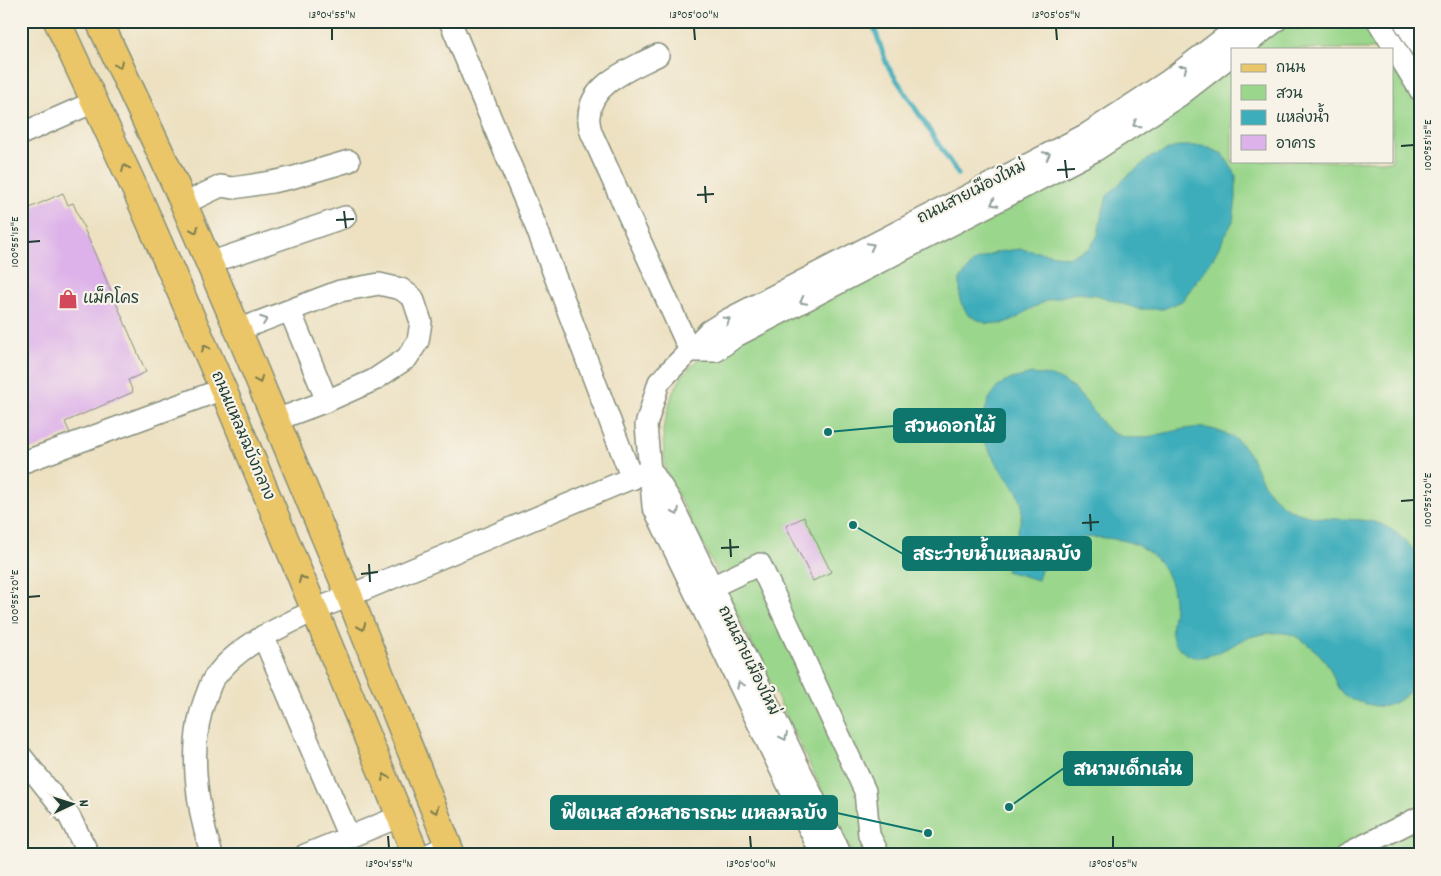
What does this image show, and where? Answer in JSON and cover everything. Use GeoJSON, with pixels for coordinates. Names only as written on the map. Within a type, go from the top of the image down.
{"type":"FeatureCollection","features":[{"type":"Feature","properties":{"kind":"main road","name":"ถนนแหลมฉบังกลาง"},"geometry":{"type":"LineString","coordinates":[[57,21],[141,202],[223,389],[416,855]]}},
{"type":"Feature","properties":{"kind":"main road"},"geometry":{"type":"LineString","coordinates":[[99,21],[209,263],[350,595],[443,852]]}},
{"type":"Feature","properties":{"kind":"main road"},"geometry":{"type":"LineString","coordinates":[[141,202],[179,195]]}},
{"type":"Feature","properties":{"kind":"street"},"geometry":{"type":"LineString","coordinates":[[450,21],[537,229],[632,479]]}},
{"type":"Feature","properties":{"kind":"street","name":"ถนนสายเมืองใหม่"},"geometry":{"type":"LineString","coordinates":[[822,855],[704,591],[670,500],[651,470],[646,425],[659,382],[690,351],[716,351],[736,336],[828,278],[1096,150],[1162,96],[1246,21]]}},
{"type":"Feature","properties":{"kind":"street"},"geometry":{"type":"LineString","coordinates":[[1241,48],[1276,21]]}},
{"type":"Feature","properties":{"kind":"street"},"geometry":{"type":"LineString","coordinates":[[1378,21],[1420,90]]}},
{"type":"Feature","properties":{"kind":"street"},"geometry":{"type":"LineString","coordinates":[[1404,21],[1420,47]]}},
{"type":"Feature","properties":{"kind":"street"},"geometry":{"type":"LineString","coordinates":[[658,55],[610,80],[599,90],[588,115],[591,132],[690,351]]}},
{"type":"Feature","properties":{"kind":"street","name":"ถนนสายเมืองใหม่"},"geometry":{"type":"LineString","coordinates":[[1162,96],[1231,56]]}},
{"type":"Feature","properties":{"kind":"street"},"geometry":{"type":"LineString","coordinates":[[21,134],[94,102]]}},
{"type":"Feature","properties":{"kind":"street"},"geometry":{"type":"LineString","coordinates":[[179,195],[222,186],[233,188],[272,182],[349,161]]}},
{"type":"Feature","properties":{"kind":"street"},"geometry":{"type":"LineString","coordinates":[[209,263],[345,217]]}},
{"type":"Feature","properties":{"kind":"street"},"geometry":{"type":"LineString","coordinates":[[238,330],[340,292],[379,284],[400,288],[413,298],[421,322],[418,342],[407,358],[374,380],[327,401],[276,420]]}},
{"type":"Feature","properties":{"kind":"street"},"geometry":{"type":"LineString","coordinates":[[290,311],[327,401]]}},
{"type":"Feature","properties":{"kind":"street"},"geometry":{"type":"LineString","coordinates":[[21,463],[223,389]]}},
{"type":"Feature","properties":{"kind":"street"},"geometry":{"type":"LineString","coordinates":[[212,855],[197,792],[196,749],[201,708],[214,678],[234,656],[263,636],[315,610],[651,470]]}},
{"type":"Feature","properties":{"kind":"street"},"geometry":{"type":"LineString","coordinates":[[704,591],[760,564],[865,791],[869,835],[879,855]]}},
{"type":"Feature","properties":{"kind":"street","name":"ถนนสายเมืองใหม่"},"geometry":{"type":"LineString","coordinates":[[704,591],[840,855]]}},
{"type":"Feature","properties":{"kind":"street"},"geometry":{"type":"LineString","coordinates":[[263,636],[349,837]]}},
{"type":"Feature","properties":{"kind":"street"},"geometry":{"type":"LineString","coordinates":[[21,756],[69,816],[89,855]]}},
{"type":"Feature","properties":{"kind":"street"},"geometry":{"type":"LineString","coordinates":[[305,855],[401,816]]}},
{"type":"Feature","properties":{"kind":"street"},"geometry":{"type":"LineString","coordinates":[[1345,855],[1420,817]]}},
{"type":"Feature","properties":{"kind":"green space"},"geometry":{"type":"Polygon","coordinates":[[[1280,21],[1377,21],[1393,48],[1247,48],[1280,21]]]}},
{"type":"Feature","properties":{"kind":"green space"},"geometry":{"type":"Polygon","coordinates":[[[1394,49],[1420,92],[1420,855],[853,855],[722,582],[665,469],[663,429],[673,392],[683,375],[698,359],[1231,60],[1231,162],[1394,162],[1394,49]]]}},
{"type":"Feature","properties":{"kind":"water"},"geometry":{"type":"Polygon","coordinates":[[[1178,146],[1204,146],[1223,154],[1236,175],[1236,199],[1233,221],[1213,258],[1182,301],[1163,309],[1138,309],[1097,295],[1076,293],[1048,300],[1017,318],[1002,324],[985,323],[968,315],[960,301],[960,279],[975,261],[997,252],[1019,249],[1068,257],[1090,248],[1098,235],[1107,196],[1125,178],[1151,157],[1178,146]]]}},
{"type":"Feature","properties":{"kind":"water"},"geometry":{"type":"Polygon","coordinates":[[[1032,374],[1051,376],[1065,382],[1082,397],[1111,432],[1118,435],[1140,438],[1199,428],[1225,433],[1244,447],[1266,487],[1287,508],[1300,514],[1314,517],[1374,522],[1397,534],[1420,558],[1420,678],[1414,687],[1401,699],[1385,706],[1371,705],[1352,700],[1340,691],[1331,670],[1318,653],[1303,641],[1288,634],[1269,633],[1245,639],[1225,649],[1202,657],[1188,655],[1178,646],[1173,638],[1174,601],[1172,589],[1163,567],[1147,551],[1126,541],[1092,537],[1075,539],[1062,544],[1048,556],[1038,580],[1006,571],[1021,519],[1022,505],[1018,493],[996,463],[983,439],[983,417],[989,399],[999,385],[1012,379],[1032,374]]]}},
{"type":"Feature","properties":{"kind":"building","name":"แม็คโคร"},"geometry":{"type":"Polygon","coordinates":[[[63,193],[68,205],[73,203],[146,372],[128,380],[133,392],[65,422],[70,433],[21,454],[21,208],[23,211],[63,193]]]}},
{"type":"Feature","properties":{"kind":"building"},"geometry":{"type":"Polygon","coordinates":[[[804,517],[831,572],[813,581],[786,526],[804,517]]]}},
{"type":"Feature","properties":{"kind":"waterway"},"geometry":{"type":"LineString","coordinates":[[872,21],[887,65],[958,174]]}},
{"type":"Feature","properties":{"kind":"place","name":"แม็คโคร"},"geometry":{"type":"Point","coordinates":[68,299]}},
{"type":"Feature","properties":{"kind":"place","name":"สวนดอกไม้"},"geometry":{"type":"Point","coordinates":[828,432]}},
{"type":"Feature","properties":{"kind":"place","name":"สระว่ายน้ำแหลมฉบัง"},"geometry":{"type":"Point","coordinates":[853,525]}},
{"type":"Feature","properties":{"kind":"place","name":"สนามเด็กเล่น"},"geometry":{"type":"Point","coordinates":[1009,807]}},
{"type":"Feature","properties":{"kind":"place","name":"ฟิตเนส สวนสาธารณะ แหลมฉบัง"},"geometry":{"type":"Point","coordinates":[928,833]}}]}
